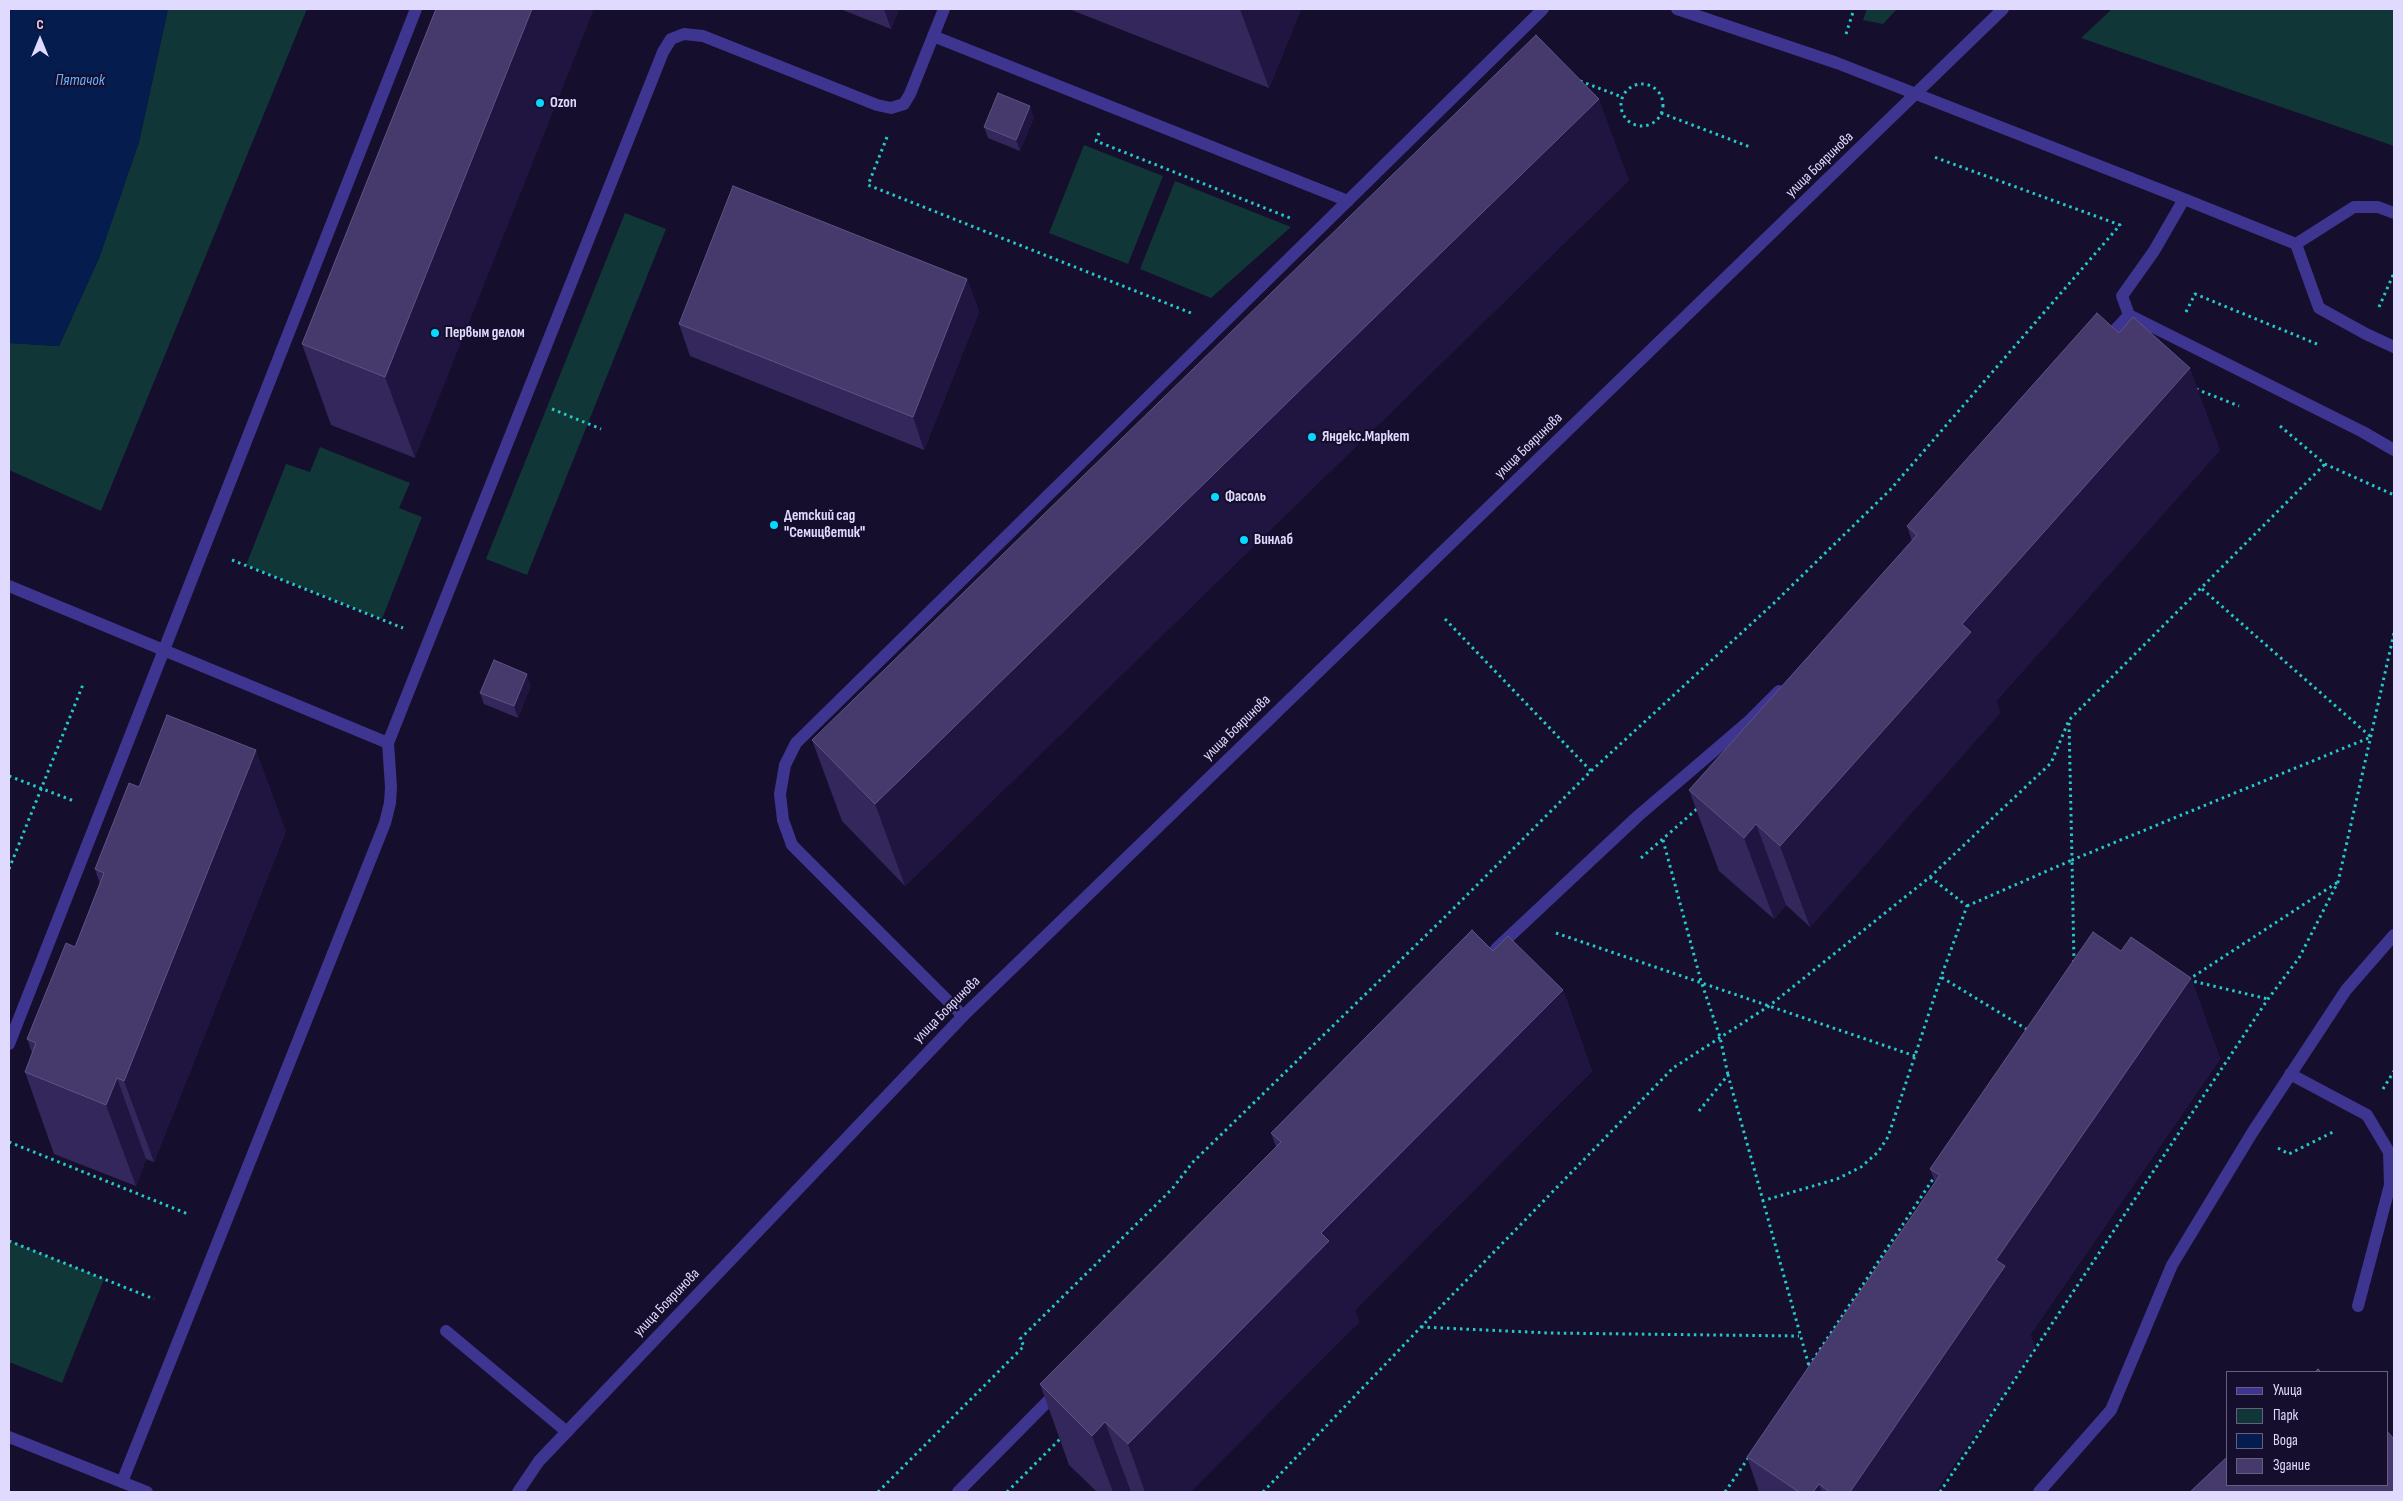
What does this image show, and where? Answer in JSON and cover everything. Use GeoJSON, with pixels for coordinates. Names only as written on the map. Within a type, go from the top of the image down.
{"type":"FeatureCollection","features":[{"type":"Feature","properties":{"kind":"street"},"geometry":{"type":"LineString","coordinates":[[9,1044],[416,9]]}},
{"type":"Feature","properties":{"kind":"street"},"geometry":{"type":"LineString","coordinates":[[122,1482],[385,823],[390,804],[391,787],[388,743],[664,52],[671,39],[684,34],[703,36],[877,106],[891,108],[904,104],[944,9]]}},
{"type":"Feature","properties":{"kind":"street"},"geometry":{"type":"LineString","coordinates":[[963,1016],[792,845],[783,820],[780,794],[785,765],[796,743],[1543,9]]}},
{"type":"Feature","properties":{"kind":"street"},"geometry":{"type":"LineString","coordinates":[[1677,9],[1837,63],[2296,244],[2319,308],[2366,334],[2394,346]]}},
{"type":"Feature","properties":{"kind":"street","name":"улица Бояринова"},"geometry":{"type":"LineString","coordinates":[[518,1492],[539,1461],[963,1016],[2003,9]]}},
{"type":"Feature","properties":{"kind":"street"},"geometry":{"type":"LineString","coordinates":[[933,36],[1348,201]]}},
{"type":"Feature","properties":{"kind":"street"},"geometry":{"type":"LineString","coordinates":[[2184,199],[2154,251],[2122,296],[2129,315],[2364,432],[2394,450]]}},
{"type":"Feature","properties":{"kind":"street"},"geometry":{"type":"LineString","coordinates":[[2296,244],[2354,208],[2378,208],[2394,213]]}},
{"type":"Feature","properties":{"kind":"street"},"geometry":{"type":"LineString","coordinates":[[2096,352],[2129,315]]}},
{"type":"Feature","properties":{"kind":"street"},"geometry":{"type":"LineString","coordinates":[[9,586],[388,743]]}},
{"type":"Feature","properties":{"kind":"street"},"geometry":{"type":"LineString","coordinates":[[1488,957],[1523,922],[1638,816],[1749,720],[1790,681]]}},
{"type":"Feature","properties":{"kind":"street"},"geometry":{"type":"LineString","coordinates":[[2038,1492],[2111,1410],[2172,1265],[2252,1133],[2346,990],[2394,935]]}},
{"type":"Feature","properties":{"kind":"street"},"geometry":{"type":"LineString","coordinates":[[2290,1074],[2367,1115],[2389,1152],[2390,1185],[2358,1306]]}},
{"type":"Feature","properties":{"kind":"street"},"geometry":{"type":"LineString","coordinates":[[446,1331],[567,1432]]}},
{"type":"Feature","properties":{"kind":"street"},"geometry":{"type":"LineString","coordinates":[[958,1492],[1070,1380]]}},
{"type":"Feature","properties":{"kind":"street"},"geometry":{"type":"LineString","coordinates":[[9,1437],[147,1492]]}},
{"type":"Feature","properties":{"kind":"path"},"geometry":{"type":"LineString","coordinates":[[1578,81],[1622,97]]}},
{"type":"Feature","properties":{"kind":"path"},"geometry":{"type":"LineString","coordinates":[[1638,84],[1649,85],[1658,92],[1663,102],[1661,113],[1655,122],[1645,126],[1634,124],[1625,119],[1621,108],[1622,97],[1628,89],[1638,84]]}},
{"type":"Feature","properties":{"kind":"path"},"geometry":{"type":"LineString","coordinates":[[1110,107],[1096,141],[1319,230]]}},
{"type":"Feature","properties":{"kind":"path"},"geometry":{"type":"LineString","coordinates":[[891,108],[891,125],[868,185],[1222,325]]}},
{"type":"Feature","properties":{"kind":"path"},"geometry":{"type":"LineString","coordinates":[[1661,113],[1750,147]]}},
{"type":"Feature","properties":{"kind":"path"},"geometry":{"type":"LineString","coordinates":[[878,1492],[1024,1346],[1020,1339],[1172,1189],[1193,1162],[1444,918],[1591,771],[1774,603],[1890,490],[2120,225],[1934,157]]}},
{"type":"Feature","properties":{"kind":"path"},"geometry":{"type":"LineString","coordinates":[[526,398],[600,429]]}},
{"type":"Feature","properties":{"kind":"path"},"geometry":{"type":"LineString","coordinates":[[1263,1492],[1673,1068],[1769,1006],[1930,877],[2051,763],[2068,720],[2325,464],[2394,495]]}},
{"type":"Feature","properties":{"kind":"path"},"geometry":{"type":"LineString","coordinates":[[204,548],[430,638]]}},
{"type":"Feature","properties":{"kind":"path"},"geometry":{"type":"LineString","coordinates":[[2201,588],[2371,737]]}},
{"type":"Feature","properties":{"kind":"path"},"geometry":{"type":"LineString","coordinates":[[1445,619],[1591,771]]}},
{"type":"Feature","properties":{"kind":"path"},"geometry":{"type":"LineString","coordinates":[[1940,1492],[2268,999],[2299,958],[2338,882],[2394,633]]}},
{"type":"Feature","properties":{"kind":"path"},"geometry":{"type":"LineString","coordinates":[[9,869],[84,682]]}},
{"type":"Feature","properties":{"kind":"path"},"geometry":{"type":"LineString","coordinates":[[2068,720],[2074,967]]}},
{"type":"Feature","properties":{"kind":"path"},"geometry":{"type":"LineString","coordinates":[[1762,1201],[1837,1179],[1861,1167],[1878,1152],[1888,1137],[1941,977],[1968,906],[2072,860],[2371,737]]}},
{"type":"Feature","properties":{"kind":"path"},"geometry":{"type":"LineString","coordinates":[[9,776],[100,812]]}},
{"type":"Feature","properties":{"kind":"path"},"geometry":{"type":"LineString","coordinates":[[1633,864],[1705,802]]}},
{"type":"Feature","properties":{"kind":"path"},"geometry":{"type":"LineString","coordinates":[[1663,839],[1701,981],[1720,1037],[1728,1075],[1762,1201],[1809,1366]]}},
{"type":"Feature","properties":{"kind":"path"},"geometry":{"type":"LineString","coordinates":[[1930,877],[1968,906]]}},
{"type":"Feature","properties":{"kind":"path"},"geometry":{"type":"LineString","coordinates":[[2188,980],[2338,882]]}},
{"type":"Feature","properties":{"kind":"path"},"geometry":{"type":"LineString","coordinates":[[1560,926],[1553,932],[1701,981],[1915,1056]]}},
{"type":"Feature","properties":{"kind":"path"},"geometry":{"type":"LineString","coordinates":[[1941,977],[2031,1032]]}},
{"type":"Feature","properties":{"kind":"path"},"geometry":{"type":"LineString","coordinates":[[2179,978],[2268,999]]}},
{"type":"Feature","properties":{"kind":"path"},"geometry":{"type":"LineString","coordinates":[[1699,1111],[1728,1075]]}},
{"type":"Feature","properties":{"kind":"path"},"geometry":{"type":"LineString","coordinates":[[9,1142],[188,1214]]}},
{"type":"Feature","properties":{"kind":"path"},"geometry":{"type":"LineString","coordinates":[[1804,1374],[1939,1170]]}},
{"type":"Feature","properties":{"kind":"path"},"geometry":{"type":"LineString","coordinates":[[9,1241],[154,1299]]}},
{"type":"Feature","properties":{"kind":"path"},"geometry":{"type":"LineString","coordinates":[[1421,1327],[1549,1333],[1799,1336]]}},
{"type":"Feature","properties":{"kind":"path"},"geometry":{"type":"LineString","coordinates":[[1007,1492],[1069,1431]]}},
{"type":"Feature","properties":{"kind":"path"},"geometry":{"type":"LineString","coordinates":[[1725,1492],[1752,1453]]}},
{"type":"Feature","properties":{"kind":"green space"},"geometry":{"type":"Polygon","coordinates":[[[168,9],[307,9],[101,511],[9,470],[9,343],[59,346],[99,258],[139,142],[168,9]]]}},
{"type":"Feature","properties":{"kind":"green space"},"geometry":{"type":"Polygon","coordinates":[[[1867,9],[1897,9],[1883,24],[1863,20],[1867,9]]]}},
{"type":"Feature","properties":{"kind":"green space"},"geometry":{"type":"Polygon","coordinates":[[[2112,9],[2394,9],[2394,146],[2081,38],[2112,9]]]}},
{"type":"Feature","properties":{"kind":"green space"},"geometry":{"type":"Polygon","coordinates":[[[1084,145],[1163,176],[1128,264],[1049,233],[1084,145]]]}},
{"type":"Feature","properties":{"kind":"green space"},"geometry":{"type":"Polygon","coordinates":[[[1175,181],[1291,227],[1211,298],[1140,269],[1175,181]]]}},
{"type":"Feature","properties":{"kind":"green space"},"geometry":{"type":"Polygon","coordinates":[[[625,213],[666,229],[527,575],[486,559],[625,213]]]}},
{"type":"Feature","properties":{"kind":"green space"},"geometry":{"type":"Polygon","coordinates":[[[320,447],[410,483],[399,508],[422,517],[382,619],[246,565],[286,464],[310,472],[320,447]]]}},
{"type":"Feature","properties":{"kind":"green space"},"geometry":{"type":"Polygon","coordinates":[[[9,1241],[104,1279],[62,1383],[9,1362],[9,1241]]]}},
{"type":"Feature","properties":{"kind":"water","name":"Пятачок"},"geometry":{"type":"Polygon","coordinates":[[[9,9],[168,9],[139,142],[99,258],[59,346],[9,343],[9,9]]]}},
{"type":"Feature","properties":{"kind":"building"},"geometry":{"type":"Polygon","coordinates":[[[436,9],[532,9],[385,377],[302,344],[436,9]]]}},
{"type":"Feature","properties":{"kind":"building"},"geometry":{"type":"Polygon","coordinates":[[[1536,35],[1599,99],[875,804],[812,740],[1536,35]]]}},
{"type":"Feature","properties":{"kind":"building"},"geometry":{"type":"Polygon","coordinates":[[[998,93],[1030,106],[1016,140],[984,127],[998,93]]]}},
{"type":"Feature","properties":{"kind":"building"},"geometry":{"type":"Polygon","coordinates":[[[733,186],[967,279],[913,417],[679,324],[733,186]]]}},
{"type":"Feature","properties":{"kind":"building"},"geometry":{"type":"Polygon","coordinates":[[[2097,313],[2119,333],[2133,317],[2190,368],[1962,624],[1971,632],[1780,846],[1756,824],[1744,838],[1689,790],[1917,535],[1907,526],[2097,313]]]}},
{"type":"Feature","properties":{"kind":"building"},"geometry":{"type":"Polygon","coordinates":[[[494,660],[527,674],[514,706],[480,693],[494,660]]]}},
{"type":"Feature","properties":{"kind":"building"},"geometry":{"type":"Polygon","coordinates":[[[167,715],[256,750],[124,1081],[117,1078],[106,1105],[25,1072],[36,1043],[27,1039],[66,943],[75,947],[104,873],[95,869],[129,783],[139,787],[167,715]]]}},
{"type":"Feature","properties":{"kind":"building"},"geometry":{"type":"Polygon","coordinates":[[[1472,930],[1493,951],[1508,936],[1563,990],[1321,1233],[1329,1241],[1128,1444],[1105,1422],[1092,1436],[1040,1384],[1281,1142],[1271,1133],[1472,930]]]}},
{"type":"Feature","properties":{"kind":"building"},"geometry":{"type":"Polygon","coordinates":[[[2093,932],[2121,951],[2131,937],[2191,978],[1996,1260],[2005,1266],[1850,1492],[1830,1492],[1819,1484],[1813,1492],[1799,1492],[1747,1457],[1940,1175],[1930,1169],[2093,932]]]}},
{"type":"Feature","properties":{"kind":"building"},"geometry":{"type":"Polygon","coordinates":[[[2388,1432],[2394,1439],[2394,1492],[2190,1492],[2226,1458],[2226,1486],[2388,1486],[2388,1432]]]}},
{"type":"Feature","properties":{"kind":"place","name":"Ozon"},"geometry":{"type":"Point","coordinates":[540,103]}},
{"type":"Feature","properties":{"kind":"place","name":"Первым делом"},"geometry":{"type":"Point","coordinates":[435,333]}},
{"type":"Feature","properties":{"kind":"place","name":"Яндекс.Маркет"},"geometry":{"type":"Point","coordinates":[1312,437]}},
{"type":"Feature","properties":{"kind":"place","name":"Фасоль"},"geometry":{"type":"Point","coordinates":[1215,497]}},
{"type":"Feature","properties":{"kind":"place","name":"Детский сад \"Семицветик\""},"geometry":{"type":"Point","coordinates":[774,525]}},
{"type":"Feature","properties":{"kind":"place","name":"Винлаб"},"geometry":{"type":"Point","coordinates":[1244,540]}}]}
